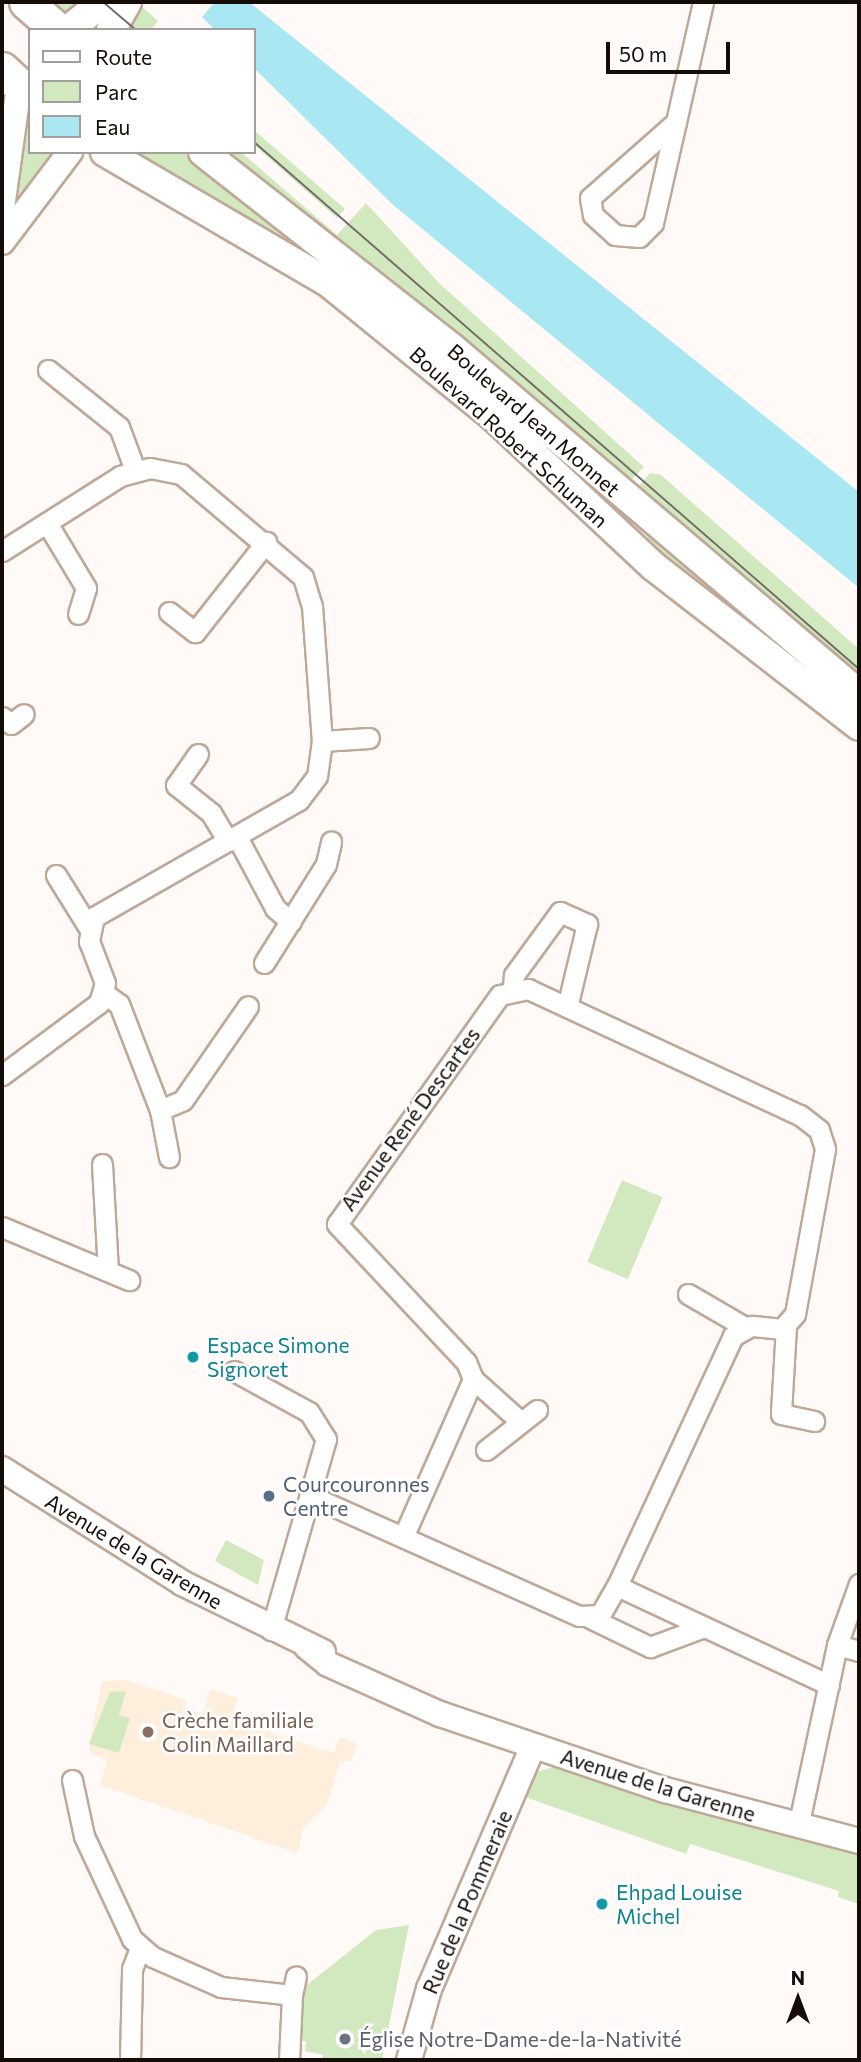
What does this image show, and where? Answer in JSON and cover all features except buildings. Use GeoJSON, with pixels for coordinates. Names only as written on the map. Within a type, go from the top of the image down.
{"type":"FeatureCollection","features":[{"type":"Feature","properties":{"kind":"highway"},"geometry":{"type":"LineString","coordinates":[[26,2],[56,28]]}},
{"type":"Feature","properties":{"kind":"main road"},"geometry":{"type":"LineString","coordinates":[[70,28],[103,2]]}},
{"type":"Feature","properties":{"kind":"main road"},"geometry":{"type":"LineString","coordinates":[[112,28],[127,2]]}},
{"type":"Feature","properties":{"kind":"main road","name":"Boulevard Robert Schuman"},"geometry":{"type":"LineString","coordinates":[[109,154],[330,283],[495,418],[653,566],[859,726]]}},
{"type":"Feature","properties":{"kind":"main road","name":"Boulevard Jean Monnet"},"geometry":{"type":"LineString","coordinates":[[206,154],[452,348],[859,694]]}},
{"type":"Feature","properties":{"kind":"street"},"geometry":{"type":"LineString","coordinates":[[676,122],[590,198],[593,215],[615,236],[639,237],[653,222],[676,122],[703,2]]}},
{"type":"Feature","properties":{"kind":"street"},"geometry":{"type":"LineString","coordinates":[[2,208],[20,79]]}},
{"type":"Feature","properties":{"kind":"street"},"geometry":{"type":"LineString","coordinates":[[2,242],[68,154]]}},
{"type":"Feature","properties":{"kind":"street"},"geometry":{"type":"LineString","coordinates":[[48,370],[119,427],[135,470]]}},
{"type":"Feature","properties":{"kind":"street"},"geometry":{"type":"LineString","coordinates":[[2,551],[135,470],[181,474],[295,565],[309,592],[322,741],[317,776],[305,795],[105,909],[89,928]]}},
{"type":"Feature","properties":{"kind":"street"},"geometry":{"type":"LineString","coordinates":[[47,523],[86,589],[78,614]]}},
{"type":"Feature","properties":{"kind":"street"},"geometry":{"type":"LineString","coordinates":[[169,612],[195,632],[266,542]]}},
{"type":"Feature","properties":{"kind":"street"},"geometry":{"type":"LineString","coordinates":[[2,718],[11,724],[24,714]]}},
{"type":"Feature","properties":{"kind":"street"},"geometry":{"type":"LineString","coordinates":[[322,741],[369,738]]}},
{"type":"Feature","properties":{"kind":"street"},"geometry":{"type":"LineString","coordinates":[[198,754],[176,785],[211,813],[232,839],[275,908],[291,922]]}},
{"type":"Feature","properties":{"kind":"street"},"geometry":{"type":"LineString","coordinates":[[264,963],[326,864],[331,842]]}},
{"type":"Feature","properties":{"kind":"street"},"geometry":{"type":"LineString","coordinates":[[55,875],[89,928],[105,994],[119,1004],[160,1110],[169,1157]]}},
{"type":"Feature","properties":{"kind":"street","name":"Avenue René Descartes"},"geometry":{"type":"LineString","coordinates":[[521,1422],[473,1379],[466,1362],[337,1224],[500,995],[513,988],[514,975],[560,912],[587,924],[567,1007]]}},
{"type":"Feature","properties":{"kind":"street"},"geometry":{"type":"LineString","coordinates":[[513,988],[567,1007],[800,1115],[819,1130],[822,1176],[800,1297],[786,1326],[780,1414],[814,1421]]}},
{"type":"Feature","properties":{"kind":"street"},"geometry":{"type":"LineString","coordinates":[[4,1069],[105,994]]}},
{"type":"Feature","properties":{"kind":"street"},"geometry":{"type":"LineString","coordinates":[[160,1110],[183,1100],[248,1006]]}},
{"type":"Feature","properties":{"kind":"street"},"geometry":{"type":"LineString","coordinates":[[102,1164],[107,1271]]}},
{"type":"Feature","properties":{"kind":"street"},"geometry":{"type":"LineString","coordinates":[[2,1227],[129,1280]]}},
{"type":"Feature","properties":{"kind":"street"},"geometry":{"type":"LineString","coordinates":[[688,1294],[745,1327],[772,1332],[786,1326]]}},
{"type":"Feature","properties":{"kind":"street"},"geometry":{"type":"LineString","coordinates":[[590,1618],[607,1609],[733,1336],[745,1327]]}},
{"type":"Feature","properties":{"kind":"street"},"geometry":{"type":"LineString","coordinates":[[234,1371],[321,1424],[326,1439],[313,1497],[271,1630]]}},
{"type":"Feature","properties":{"kind":"street"},"geometry":{"type":"LineString","coordinates":[[404,1535],[473,1379]]}},
{"type":"Feature","properties":{"kind":"street"},"geometry":{"type":"LineString","coordinates":[[486,1450],[537,1410]]}},
{"type":"Feature","properties":{"kind":"street","name":"Avenue de la Garenne"},"geometry":{"type":"LineString","coordinates":[[2,1469],[182,1583],[307,1647],[370,1684],[533,1746],[798,1827],[859,1841]]}},
{"type":"Feature","properties":{"kind":"street"},"geometry":{"type":"LineString","coordinates":[[313,1497],[404,1535],[650,1647],[704,1627]]}},
{"type":"Feature","properties":{"kind":"street"},"geometry":{"type":"LineString","coordinates":[[798,1827],[837,1645],[859,1584]]}},
{"type":"Feature","properties":{"kind":"street"},"geometry":{"type":"LineString","coordinates":[[617,1586],[829,1685]]}},
{"type":"Feature","properties":{"kind":"street"},"geometry":{"type":"LineString","coordinates":[[837,1645],[859,1651]]}},
{"type":"Feature","properties":{"kind":"street","name":"Rue de la Pommeraie"},"geometry":{"type":"LineString","coordinates":[[408,2060],[429,1989],[533,1746]]}},
{"type":"Feature","properties":{"kind":"street"},"geometry":{"type":"LineString","coordinates":[[72,1780],[85,1836],[140,1948],[221,1987],[294,1986],[289,2060]]}},
{"type":"Feature","properties":{"kind":"street"},"geometry":{"type":"LineString","coordinates":[[130,2060],[132,1969],[140,1948]]}},
{"type":"Feature","properties":{"kind":"shaded area"},"geometry":{"type":"Polygon","coordinates":[[[126,1680],[187,1700],[185,1708],[202,1714],[211,1689],[238,1698],[234,1712],[273,1723],[270,1733],[334,1753],[340,1737],[357,1744],[351,1761],[340,1762],[327,1804],[303,1828],[298,1853],[100,1785],[107,1759],[91,1754],[89,1744],[102,1681],[126,1680]]]}},
{"type":"Feature","properties":{"kind":"green space"},"geometry":{"type":"Polygon","coordinates":[[[44,2],[90,2],[76,15],[58,14],[44,2]]]}},
{"type":"Feature","properties":{"kind":"green space"},"geometry":{"type":"Polygon","coordinates":[[[137,2],[158,21],[153,28],[119,28],[137,2]]]}},
{"type":"Feature","properties":{"kind":"green space"},"geometry":{"type":"Polygon","coordinates":[[[21,106],[28,111],[28,154],[57,154],[18,206],[21,106]]]}},
{"type":"Feature","properties":{"kind":"green space"},"geometry":{"type":"Polygon","coordinates":[[[256,132],[345,209],[337,218],[256,147],[256,132]]]}},
{"type":"Feature","properties":{"kind":"green space"},"geometry":{"type":"Polygon","coordinates":[[[124,154],[185,154],[624,508],[613,519],[499,411],[124,154]]]}},
{"type":"Feature","properties":{"kind":"green space"},"geometry":{"type":"Polygon","coordinates":[[[220,154],[243,154],[337,235],[366,203],[440,284],[644,467],[629,482],[220,154]]]}},
{"type":"Feature","properties":{"kind":"green space"},"geometry":{"type":"Polygon","coordinates":[[[650,473],[661,475],[859,649],[859,684],[637,488],[650,473]]]}},
{"type":"Feature","properties":{"kind":"green space"},"geometry":{"type":"Polygon","coordinates":[[[649,535],[858,704],[852,711],[643,542],[649,535]]]}},
{"type":"Feature","properties":{"kind":"green space"},"geometry":{"type":"Polygon","coordinates":[[[622,1180],[663,1197],[628,1279],[587,1262],[622,1180]]]}},
{"type":"Feature","properties":{"kind":"green space"},"geometry":{"type":"Polygon","coordinates":[[[226,1540],[264,1560],[258,1585],[215,1561],[226,1540]]]}},
{"type":"Feature","properties":{"kind":"green space"},"geometry":{"type":"Polygon","coordinates":[[[126,1691],[119,1715],[130,1718],[119,1753],[89,1744],[110,1692],[126,1691]]]}},
{"type":"Feature","properties":{"kind":"green space"},"geometry":{"type":"Polygon","coordinates":[[[557,1766],[859,1854],[859,1904],[838,1897],[839,1891],[690,1844],[686,1854],[525,1797],[536,1772],[557,1766]]]}},
{"type":"Feature","properties":{"kind":"green space"},"geometry":{"type":"Polygon","coordinates":[[[409,1925],[382,2060],[322,2060],[323,2055],[305,2051],[306,2041],[297,2041],[298,1992],[376,1930],[409,1925]]]}},
{"type":"Feature","properties":{"kind":"water"},"geometry":{"type":"Polygon","coordinates":[[[215,2],[249,2],[859,492],[859,588],[392,204],[256,70],[256,28],[213,28],[202,17],[215,2]]]}},
{"type":"Feature","properties":{"kind":"tram line"},"geometry":{"type":"LineString","coordinates":[[103,2],[134,28]]}},
{"type":"Feature","properties":{"kind":"tram line"},"geometry":{"type":"LineString","coordinates":[[256,144],[859,669]]}},
{"type":"Feature","properties":{"kind":"place","name":"Espace Simone Signoret"},"geometry":{"type":"Point","coordinates":[193,1357]}},
{"type":"Feature","properties":{"kind":"place","name":"Courcouronnes Centre"},"geometry":{"type":"Point","coordinates":[269,1496]}},
{"type":"Feature","properties":{"kind":"place","name":"Crèche familiale Colin Maillard"},"geometry":{"type":"Point","coordinates":[148,1732]}},
{"type":"Feature","properties":{"kind":"place","name":"Ehpad Louise Michel"},"geometry":{"type":"Point","coordinates":[602,1904]}},
{"type":"Feature","properties":{"kind":"place","name":"Église Notre-Dame-de-la-Nativité"},"geometry":{"type":"Point","coordinates":[345,2039]}}]}
